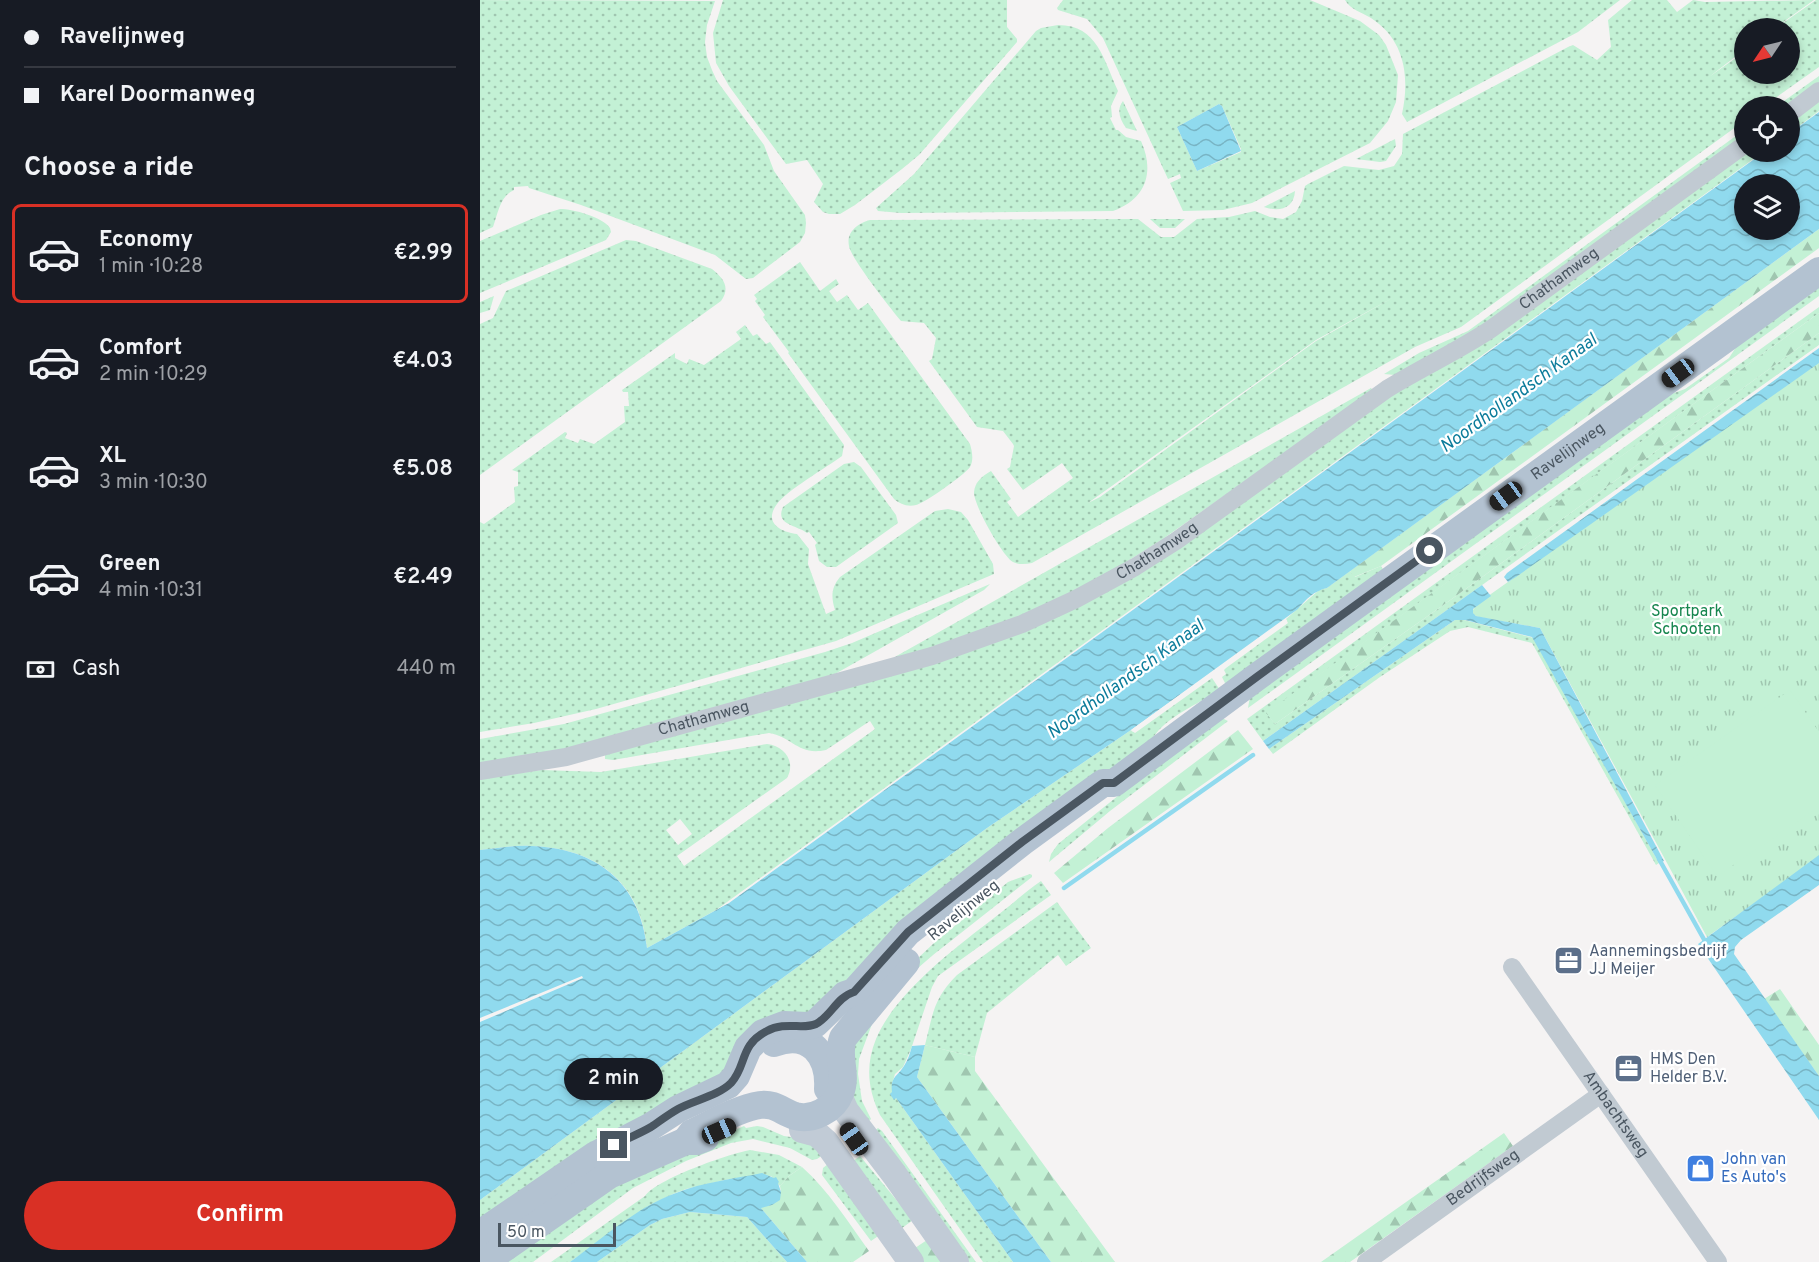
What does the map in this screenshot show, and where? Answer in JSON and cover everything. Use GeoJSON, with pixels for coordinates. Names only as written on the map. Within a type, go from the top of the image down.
{"type":"FeatureCollection","features":[{"type":"Feature","properties":{"kind":"main road","name":"Ravelijnweg"},"geometry":{"type":"LineString","coordinates":[[650,1127],[678,1109],[728,1085],[736,1076],[748,1048],[763,1033],[784,1025],[815,1024],[845,995],[854,992],[908,932],[1022,842],[1103,783],[1114,783],[1258,676],[1819,271]]}},
{"type":"Feature","properties":{"kind":"main road","name":"Ravelijnweg"},"geometry":{"type":"LineString","coordinates":[[836,1099],[843,1076],[840,1045],[844,1035],[916,951],[979,898],[1113,795],[1114,783]]}},
{"type":"Feature","properties":{"kind":"main road","name":"Ravelijnweg"},"geometry":{"type":"LineString","coordinates":[[802,1041],[816,1037],[828,1029],[853,1001],[854,992]]}},
{"type":"Feature","properties":{"kind":"main road"},"geometry":{"type":"LineString","coordinates":[[480,1234],[580,1165],[650,1127],[682,1119],[737,1095],[746,1087],[758,1058],[769,1046],[783,1040],[802,1041],[814,1047],[826,1063],[829,1076],[828,1092],[836,1099],[861,1149],[885,1180],[921,1215],[956,1262]]}},
{"type":"Feature","properties":{"kind":"main road"},"geometry":{"type":"LineString","coordinates":[[753,1073],[754,1090],[766,1112],[788,1129],[814,1132],[824,1139],[911,1262]]}},
{"type":"Feature","properties":{"kind":"main road"},"geometry":{"type":"LineString","coordinates":[[484,1262],[609,1175],[686,1141],[697,1141],[754,1118],[763,1117],[775,1106],[792,1115],[802,1117],[821,1113],[836,1099]]}},
{"type":"Feature","properties":{"kind":"street"},"geometry":{"type":"LineString","coordinates":[[1800,105],[1819,91]]}},
{"type":"Feature","properties":{"kind":"street","name":"Chathamweg"},"geometry":{"type":"LineString","coordinates":[[480,771],[566,757],[923,659],[986,638],[1076,599],[1128,572],[1176,541],[1387,389],[1491,329],[1734,152]]}},
{"type":"Feature","properties":{"kind":"street","name":"Ambachtsweg"},"geometry":{"type":"LineString","coordinates":[[1512,968],[1719,1262]]}},
{"type":"Feature","properties":{"kind":"street","name":"Bedrijfsweg"},"geometry":{"type":"LineString","coordinates":[[1366,1262],[1601,1094]]}},
{"type":"Feature","properties":{"kind":"green space"},"geometry":{"type":"Polygon","coordinates":[[[480,0],[715,1],[707,25],[705,42],[707,57],[717,81],[764,145],[774,171],[805,215],[805,233],[800,242],[753,278],[746,279],[715,255],[528,186],[514,187],[514,190],[503,201],[493,227],[480,233],[480,0]]]}},
{"type":"Feature","properties":{"kind":"green space"},"geometry":{"type":"Polygon","coordinates":[[[723,0],[1007,0],[1007,27],[1017,42],[919,155],[855,205],[840,214],[829,214],[823,212],[814,202],[823,184],[807,160],[786,164],[729,86],[716,63],[713,33],[723,0]]]}},
{"type":"Feature","properties":{"kind":"green space"},"geometry":{"type":"Polygon","coordinates":[[[1063,0],[1310,0],[1360,21],[1379,35],[1386,45],[1398,75],[1396,102],[1388,121],[1370,143],[1252,203],[1223,210],[1183,211],[1170,183],[1181,178],[1180,174],[1168,179],[1103,38],[1087,19],[1057,8],[1063,0]],[[1219,104],[1177,127],[1197,171],[1241,152],[1222,106],[1219,104]]]}},
{"type":"Feature","properties":{"kind":"green space"},"geometry":{"type":"Polygon","coordinates":[[[1345,0],[1620,0],[1578,32],[1407,122],[1402,114],[1405,73],[1398,48],[1382,27],[1371,18],[1353,9],[1345,0]]]}},
{"type":"Feature","properties":{"kind":"green space"},"geometry":{"type":"Polygon","coordinates":[[[1632,0],[1667,0],[1677,12],[1693,0],[1705,2],[1814,0],[1789,18],[1734,18],[1734,58],[1709,77],[1734,59],[1734,84],[1795,84],[1778,96],[1734,96],[1734,128],[1461,327],[1415,347],[1032,563],[1018,564],[1008,558],[978,507],[974,492],[979,480],[991,471],[1011,499],[1007,502],[1018,517],[1073,478],[1062,463],[1023,490],[1007,469],[1010,467],[1013,444],[1003,431],[977,427],[929,361],[932,359],[936,338],[924,323],[901,321],[856,261],[849,246],[849,236],[861,223],[870,220],[1138,219],[1161,237],[1174,237],[1197,219],[1229,217],[1255,211],[1283,219],[1296,212],[1302,201],[1305,186],[1308,184],[1344,166],[1379,170],[1394,166],[1402,154],[1403,134],[1568,47],[1573,45],[1597,60],[1611,47],[1608,20],[1632,0]],[[1394,297],[1316,340],[1088,503],[1100,497],[1316,341],[1394,297]]]}},
{"type":"Feature","properties":{"kind":"green space"},"geometry":{"type":"Polygon","coordinates":[[[1816,0],[1819,0],[1819,67],[1800,80],[1800,18],[1790,18],[1816,0]]]}},
{"type":"Feature","properties":{"kind":"green space"},"geometry":{"type":"Polygon","coordinates":[[[1058,25],[1082,31],[1091,38],[1103,57],[1118,91],[1111,106],[1112,117],[1110,118],[1116,130],[1126,137],[1141,141],[1145,152],[1147,174],[1140,192],[1124,206],[1113,211],[901,213],[878,211],[876,208],[914,174],[1036,31],[1058,25]]]}},
{"type":"Feature","properties":{"kind":"green space"},"geometry":{"type":"Polygon","coordinates":[[[1819,76],[1819,82],[1799,96],[1791,96],[1819,76]]]}},
{"type":"Feature","properties":{"kind":"green space"},"geometry":{"type":"Polygon","coordinates":[[[1819,100],[1819,111],[1800,125],[1800,114],[1819,100]]]}},
{"type":"Feature","properties":{"kind":"green space"},"geometry":{"type":"Polygon","coordinates":[[[1123,101],[1137,131],[1126,128],[1122,121],[1119,111],[1123,101]]]}},
{"type":"Feature","properties":{"kind":"green space"},"geometry":{"type":"Polygon","coordinates":[[[1734,137],[1734,143],[1471,334],[1395,375],[1384,374],[1419,353],[1468,331],[1734,137]]]}},
{"type":"Feature","properties":{"kind":"green space"},"geometry":{"type":"Polygon","coordinates":[[[1395,139],[1396,146],[1386,161],[1356,159],[1395,139]]]}},
{"type":"Feature","properties":{"kind":"green space"},"geometry":{"type":"Polygon","coordinates":[[[1734,162],[1749,162],[716,910],[647,948],[643,925],[625,887],[595,862],[554,848],[518,846],[480,850],[480,779],[541,770],[601,772],[767,744],[784,751],[790,766],[787,778],[677,856],[684,866],[875,729],[870,721],[826,750],[816,751],[802,748],[769,733],[613,760],[605,759],[605,755],[1004,639],[1385,399],[1734,162]],[[680,819],[666,830],[678,845],[692,834],[680,819]]]}},
{"type":"Feature","properties":{"kind":"green space"},"geometry":{"type":"Polygon","coordinates":[[[1295,191],[1292,202],[1285,208],[1264,207],[1295,191]]]}},
{"type":"Feature","properties":{"kind":"green space"},"geometry":{"type":"Polygon","coordinates":[[[560,209],[595,217],[606,224],[611,232],[606,240],[480,293],[480,241],[560,209]]]}},
{"type":"Feature","properties":{"kind":"green space"},"geometry":{"type":"Polygon","coordinates":[[[1150,219],[1185,219],[1175,228],[1160,228],[1150,219]]]}},
{"type":"Feature","properties":{"kind":"green space"},"geometry":{"type":"Polygon","coordinates":[[[1819,229],[1819,248],[1381,566],[1354,577],[1350,571],[1819,229]]]}},
{"type":"Feature","properties":{"kind":"green space"},"geometry":{"type":"Polygon","coordinates":[[[626,240],[636,241],[712,269],[724,283],[725,291],[721,301],[480,475],[480,324],[493,318],[506,291],[626,240]]]}},
{"type":"Feature","properties":{"kind":"green space"},"geometry":{"type":"Polygon","coordinates":[[[800,262],[820,291],[836,279],[839,284],[829,291],[837,302],[847,295],[858,310],[868,303],[970,444],[972,458],[967,471],[920,503],[913,506],[901,504],[894,499],[788,353],[763,317],[765,315],[755,301],[757,299],[754,295],[800,262]]]}},
{"type":"Feature","properties":{"kind":"green space"},"geometry":{"type":"Polygon","coordinates":[[[1819,283],[1819,296],[1248,708],[1250,696],[1663,397],[1685,389],[1729,358],[1740,341],[1819,283]]]}},
{"type":"Feature","properties":{"kind":"green space"},"geometry":{"type":"Polygon","coordinates":[[[494,296],[490,310],[480,313],[480,302],[494,296]]]}},
{"type":"Feature","properties":{"kind":"green space"},"geometry":{"type":"Polygon","coordinates":[[[1819,307],[1819,313],[1267,713],[1275,724],[1819,333],[1819,345],[1263,741],[1247,719],[1819,307]]]}},
{"type":"Feature","properties":{"kind":"green space"},"geometry":{"type":"Polygon","coordinates":[[[1819,313],[1819,333],[1449,601],[1275,724],[1266,713],[1819,313]]]}},
{"type":"Feature","properties":{"kind":"green space"},"geometry":{"type":"Polygon","coordinates":[[[745,325],[753,336],[757,334],[766,344],[770,342],[844,445],[842,456],[782,499],[772,516],[780,529],[797,534],[809,549],[808,564],[826,614],[835,610],[833,593],[840,577],[935,511],[948,509],[961,512],[993,564],[994,574],[836,641],[596,709],[480,732],[480,522],[484,524],[515,502],[514,487],[518,486],[518,472],[512,470],[565,432],[567,433],[565,438],[578,443],[580,439],[594,444],[625,422],[624,406],[629,406],[628,392],[622,390],[675,353],[675,358],[687,364],[689,359],[704,365],[741,339],[736,332],[745,325]]]}},
{"type":"Feature","properties":{"kind":"green space","name":"Sportpark Schooten"},"geometry":{"type":"Polygon","coordinates":[[[1819,362],[1819,857],[1707,937],[1540,628],[1479,617],[1472,611],[1481,601],[1819,362]]]}},
{"type":"Feature","properties":{"kind":"green space"},"geometry":{"type":"Polygon","coordinates":[[[1371,388],[1373,391],[1140,555],[1056,601],[959,640],[893,658],[1371,388]]]}},
{"type":"Feature","properties":{"kind":"green space"},"geometry":{"type":"Polygon","coordinates":[[[854,462],[861,467],[896,515],[898,523],[836,567],[827,567],[819,561],[815,545],[817,543],[809,532],[788,524],[782,518],[781,513],[783,507],[844,464],[854,462]]]}},
{"type":"Feature","properties":{"kind":"green space"},"geometry":{"type":"Polygon","coordinates":[[[1381,566],[1384,571],[1226,685],[1222,677],[1226,674],[1224,670],[1288,623],[1286,619],[1319,590],[1327,588],[1350,571],[1355,577],[1381,566]]]}},
{"type":"Feature","properties":{"kind":"green space"},"geometry":{"type":"Polygon","coordinates":[[[990,584],[984,590],[835,674],[590,744],[480,765],[480,739],[564,724],[825,652],[852,643],[990,584]]]}},
{"type":"Feature","properties":{"kind":"green space"},"geometry":{"type":"Polygon","coordinates":[[[1460,619],[1534,638],[1659,863],[1656,865],[1532,643],[1468,627],[1450,631],[1380,677],[1273,754],[1269,749],[1455,620],[1460,619]]]}},
{"type":"Feature","properties":{"kind":"green space"},"geometry":{"type":"Polygon","coordinates":[[[1212,678],[1220,690],[1166,723],[1152,739],[838,992],[727,1071],[480,1227],[480,1200],[987,828],[1131,730],[1135,733],[1212,678]]]}},
{"type":"Feature","properties":{"kind":"green space"},"geometry":{"type":"Polygon","coordinates":[[[1790,690],[1819,732],[1819,807],[1717,876],[1655,785],[1790,690]]]}},
{"type":"Feature","properties":{"kind":"green space"},"geometry":{"type":"Polygon","coordinates":[[[1222,718],[1228,721],[1110,811],[1049,862],[1058,844],[1129,787],[1222,718]]]}},
{"type":"Feature","properties":{"kind":"green space"},"geometry":{"type":"Polygon","coordinates":[[[1238,730],[1253,749],[1063,883],[1054,873],[1108,828],[1238,730]]]}},
{"type":"Feature","properties":{"kind":"green space"},"geometry":{"type":"Polygon","coordinates":[[[1030,874],[1032,877],[918,968],[872,1024],[859,1059],[858,1074],[862,1101],[871,1119],[865,1125],[852,1106],[851,1039],[916,960],[934,943],[1008,882],[1030,874]]]}},
{"type":"Feature","properties":{"kind":"green space"},"geometry":{"type":"Polygon","coordinates":[[[1041,881],[1051,895],[938,976],[932,987],[911,1049],[903,1067],[895,1074],[892,1084],[896,1098],[1013,1262],[983,1262],[880,1115],[869,1078],[870,1059],[876,1039],[885,1022],[911,988],[945,957],[1041,881]]]}},
{"type":"Feature","properties":{"kind":"green space"},"geometry":{"type":"Polygon","coordinates":[[[1057,902],[1091,948],[1066,966],[1058,955],[987,1013],[975,1057],[925,1045],[938,1000],[957,975],[1057,902]]]}},
{"type":"Feature","properties":{"kind":"green space"},"geometry":{"type":"Polygon","coordinates":[[[1780,989],[1819,1045],[1819,1076],[1764,999],[1780,989]]]}},
{"type":"Feature","properties":{"kind":"green space"},"geometry":{"type":"Polygon","coordinates":[[[925,1045],[975,1057],[975,1071],[1115,1262],[1051,1262],[917,1077],[925,1045]]]}},
{"type":"Feature","properties":{"kind":"green space"},"geometry":{"type":"Polygon","coordinates":[[[744,1126],[746,1128],[763,1127],[784,1136],[804,1139],[826,1153],[812,1160],[790,1148],[753,1139],[731,1143],[686,1161],[633,1188],[533,1262],[501,1262],[586,1202],[659,1164],[744,1126]]]}},
{"type":"Feature","properties":{"kind":"green space"},"geometry":{"type":"Polygon","coordinates":[[[878,1128],[976,1262],[969,1262],[922,1197],[870,1134],[878,1128]]]}},
{"type":"Feature","properties":{"kind":"green space"},"geometry":{"type":"Polygon","coordinates":[[[1504,1133],[1513,1146],[1350,1262],[1321,1262],[1504,1133]]]}},
{"type":"Feature","properties":{"kind":"green space"},"geometry":{"type":"Polygon","coordinates":[[[750,1150],[779,1155],[802,1167],[780,1186],[771,1176],[730,1179],[686,1189],[650,1205],[570,1262],[551,1262],[663,1182],[726,1156],[750,1150]]]}},
{"type":"Feature","properties":{"kind":"green space"},"geometry":{"type":"Polygon","coordinates":[[[860,1156],[913,1220],[898,1231],[849,1164],[860,1156]]]}},
{"type":"Feature","properties":{"kind":"green space"},"geometry":{"type":"Polygon","coordinates":[[[833,1160],[884,1232],[871,1241],[822,1175],[823,1168],[833,1160]]]}},
{"type":"Feature","properties":{"kind":"green space"},"geometry":{"type":"Polygon","coordinates":[[[802,1167],[830,1196],[869,1251],[853,1262],[807,1262],[760,1207],[772,1205],[781,1192],[780,1186],[802,1167]]]}},
{"type":"Feature","properties":{"kind":"green space"},"geometry":{"type":"Polygon","coordinates":[[[690,1212],[747,1217],[787,1262],[597,1262],[650,1225],[662,1219],[690,1212]]]}},
{"type":"Feature","properties":{"kind":"green space"},"geometry":{"type":"Polygon","coordinates":[[[927,1240],[942,1262],[917,1262],[909,1252],[927,1240]]]}},
{"type":"Feature","properties":{"kind":"water"},"geometry":{"type":"Polygon","coordinates":[[[1219,104],[1222,106],[1241,151],[1197,171],[1177,127],[1219,104]]]}},
{"type":"Feature","properties":{"kind":"water","name":"Noordhollandsch Kanaal"},"geometry":{"type":"Polygon","coordinates":[[[1819,112],[1819,229],[1327,588],[1311,596],[1298,609],[1131,730],[987,828],[480,1200],[480,850],[518,846],[554,848],[594,862],[611,873],[635,904],[643,925],[647,948],[729,903],[1750,162],[1800,162],[1800,126],[1819,112]]]}},
{"type":"Feature","properties":{"kind":"water"},"geometry":{"type":"Polygon","coordinates":[[[1819,348],[1819,363],[1516,577],[1508,582],[1504,577],[1507,573],[1819,348]]]}},
{"type":"Feature","properties":{"kind":"water"},"geometry":{"type":"Polygon","coordinates":[[[1482,585],[1491,596],[1473,609],[1476,616],[1540,628],[1664,861],[1659,863],[1532,637],[1465,620],[1455,620],[1269,749],[1263,741],[1482,585]]]}},
{"type":"Feature","properties":{"kind":"water"},"geometry":{"type":"Polygon","coordinates":[[[1819,855],[1819,885],[1741,940],[1735,947],[1734,954],[1819,1076],[1819,1120],[1698,944],[1819,855]]]}},
{"type":"Feature","properties":{"kind":"water"},"geometry":{"type":"Polygon","coordinates":[[[925,1045],[917,1077],[1051,1262],[1013,1262],[896,1098],[894,1100],[890,1094],[893,1080],[905,1064],[912,1046],[925,1045]]]}},
{"type":"Feature","properties":{"kind":"water"},"geometry":{"type":"Polygon","coordinates":[[[762,1173],[776,1177],[781,1192],[780,1200],[761,1208],[807,1262],[787,1262],[747,1217],[690,1212],[662,1219],[650,1225],[597,1262],[570,1262],[621,1224],[662,1199],[697,1186],[762,1173]]]}},
{"type":"Feature","properties":{"kind":"pier"},"geometry":{"type":"Polygon","coordinates":[[[1286,619],[1287,621],[1133,732],[1131,730],[1286,619]]]}},
{"type":"Feature","properties":{"kind":"pier"},"geometry":{"type":"Polygon","coordinates":[[[582,976],[583,978],[480,1022],[480,1018],[582,976]]]}},
{"type":"Feature","properties":{"kind":"waterway"},"geometry":{"type":"LineString","coordinates":[[1064,888],[1253,755]]}},
{"type":"Feature","properties":{"kind":"waterway"},"geometry":{"type":"LineString","coordinates":[[1659,859],[1706,943]]}},
{"type":"Feature","properties":{"kind":"place","name":"Aannemingsbedrijf JJ Meijer"},"geometry":{"type":"Point","coordinates":[1568,961]}},
{"type":"Feature","properties":{"kind":"place","name":"HMS Den Helder B.V."},"geometry":{"type":"Point","coordinates":[1629,1069]}},
{"type":"Feature","properties":{"kind":"place","name":"John van Es Auto's"},"geometry":{"type":"Point","coordinates":[1700,1169]}},
{"type":"Feature","properties":{"kind":"route"},"geometry":{"type":"LineString","coordinates":[[614,1145],[650,1127],[678,1109],[721,1090],[731,1083],[748,1048],[767,1030],[784,1025],[808,1026],[818,1023],[845,995],[854,992],[908,932],[1022,842],[1103,783],[1114,783],[1430,551]]}}]}
